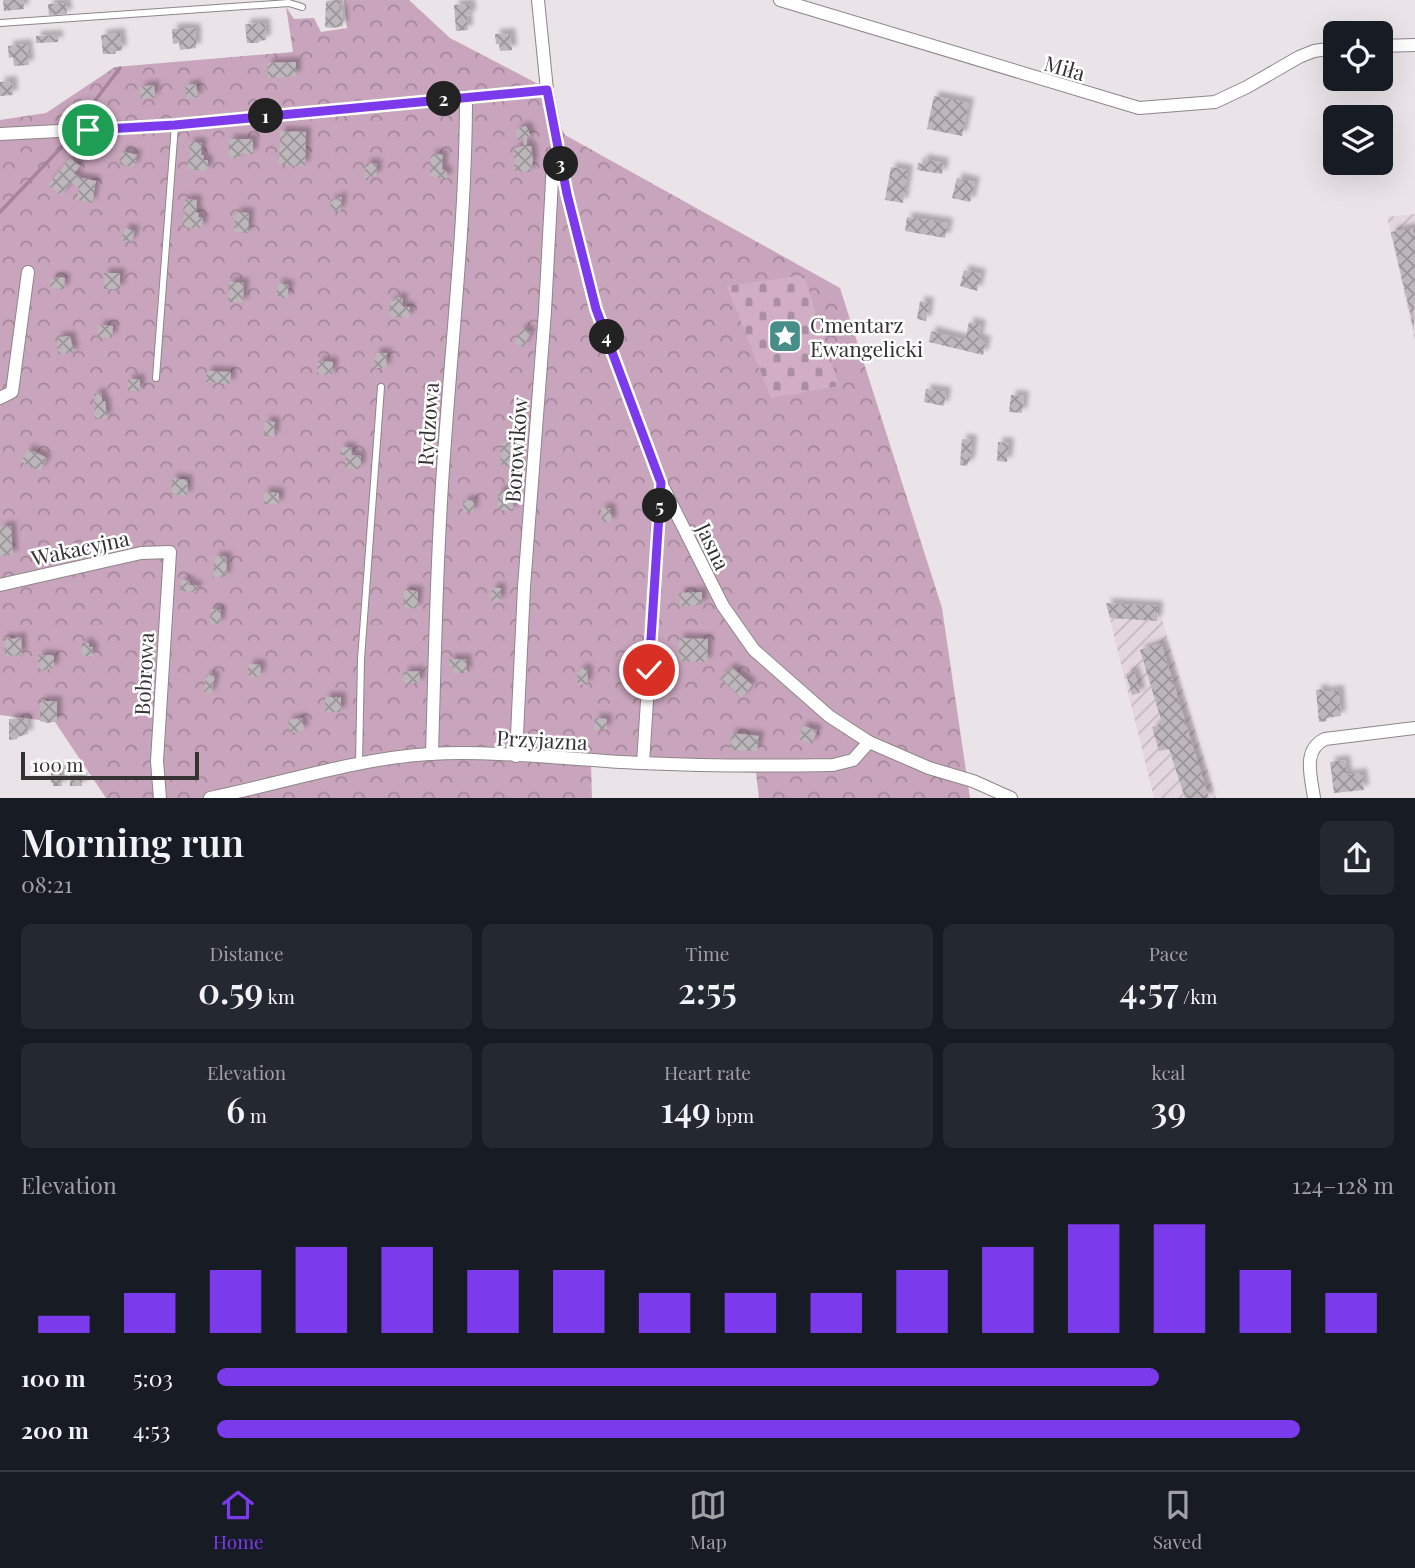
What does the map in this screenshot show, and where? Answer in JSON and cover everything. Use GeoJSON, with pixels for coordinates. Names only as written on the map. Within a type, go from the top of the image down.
{"type":"FeatureCollection","features":[{"type":"Feature","properties":{"kind":"street","name":"Jasna"},"geometry":{"type":"LineString","coordinates":[[538,0],[547,90],[567,194],[596,309],[661,483],[723,606],[754,650],[829,716],[869,742],[929,768],[973,781],[1011,798]]}},
{"type":"Feature","properties":{"kind":"street","name":"Miła"},"geometry":{"type":"LineString","coordinates":[[780,0],[1139,108],[1215,102],[1299,57],[1323,50]]}},
{"type":"Feature","properties":{"kind":"street"},"geometry":{"type":"LineString","coordinates":[[1393,46],[1415,45]]}},
{"type":"Feature","properties":{"kind":"street"},"geometry":{"type":"LineString","coordinates":[[0,134],[175,125],[547,90]]}},
{"type":"Feature","properties":{"kind":"street","name":"Rydzowa"},"geometry":{"type":"LineString","coordinates":[[432,754],[437,581],[459,275],[466,97]]}},
{"type":"Feature","properties":{"kind":"street","name":"Borowików"},"geometry":{"type":"LineString","coordinates":[[516,755],[524,587],[545,311],[553,162],[559,149]]}},
{"type":"Feature","properties":{"kind":"street"},"geometry":{"type":"LineString","coordinates":[[0,398],[12,392],[28,272]]}},
{"type":"Feature","properties":{"kind":"street"},"geometry":{"type":"LineString","coordinates":[[643,763],[661,483]]}},
{"type":"Feature","properties":{"kind":"street","name":"Wakacyjna"},"geometry":{"type":"LineString","coordinates":[[0,584],[141,553],[170,552]]}},
{"type":"Feature","properties":{"kind":"street","name":"Bobrowa"},"geometry":{"type":"LineString","coordinates":[[160,798],[157,761],[170,552]]}},
{"type":"Feature","properties":{"kind":"street"},"geometry":{"type":"LineString","coordinates":[[1314,798],[1309,762],[1316,743],[1325,739],[1415,728]]}},
{"type":"Feature","properties":{"kind":"street","name":"Przyjazna"},"geometry":{"type":"LineString","coordinates":[[210,798],[359,764],[432,754],[516,755],[643,763],[833,765],[853,760],[869,742]]}},
{"type":"Feature","properties":{"kind":"lane"},"geometry":{"type":"LineString","coordinates":[[0,23],[289,3],[302,8]]}},
{"type":"Feature","properties":{"kind":"lane"},"geometry":{"type":"LineString","coordinates":[[156,377],[175,125]]}},
{"type":"Feature","properties":{"kind":"lane"},"geometry":{"type":"LineString","coordinates":[[359,764],[361,659],[381,387]]}},
{"type":"Feature","properties":{"kind":"shaded area"},"geometry":{"type":"Polygon","coordinates":[[[1415,214],[1415,341],[1387,217],[1415,214]]]}},
{"type":"Feature","properties":{"kind":"shaded area"},"geometry":{"type":"Polygon","coordinates":[[[1106,603],[1158,606],[1216,798],[1154,798],[1106,603]]]}},
{"type":"Feature","properties":{"kind":"green space"},"geometry":{"type":"Polygon","coordinates":[[[344,0],[409,0],[450,38],[538,84],[565,135],[840,288],[942,608],[970,798],[759,798],[756,773],[591,764],[592,798],[106,798],[55,722],[0,715],[0,120],[46,113],[115,67],[293,52],[286,7],[294,19],[314,18],[321,32],[347,28],[344,0]]]}},
{"type":"Feature","properties":{"kind":"green space","name":"Cmentarz Ewangelicki"},"geometry":{"type":"Polygon","coordinates":[[[804,275],[839,386],[771,398],[727,286],[804,275]]]}},
{"type":"Feature","properties":{"kind":"building"},"geometry":{"type":"Polygon","coordinates":[[[3,0],[23,0],[24,9],[4,11],[3,0]]]}},
{"type":"Feature","properties":{"kind":"building"},"geometry":{"type":"Polygon","coordinates":[[[339,0],[343,26],[325,27],[326,1],[339,0]]]}},
{"type":"Feature","properties":{"kind":"building"},"geometry":{"type":"Polygon","coordinates":[[[66,3],[67,14],[49,15],[48,4],[66,3]]]}},
{"type":"Feature","properties":{"kind":"building"},"geometry":{"type":"Polygon","coordinates":[[[470,4],[468,30],[456,31],[454,5],[470,4]]]}},
{"type":"Feature","properties":{"kind":"building"},"geometry":{"type":"Polygon","coordinates":[[[265,23],[266,40],[247,43],[245,24],[265,23]]]}},
{"type":"Feature","properties":{"kind":"building"},"geometry":{"type":"Polygon","coordinates":[[[172,29],[196,29],[196,48],[180,50],[179,43],[173,44],[172,29]]]}},
{"type":"Feature","properties":{"kind":"building"},"geometry":{"type":"Polygon","coordinates":[[[120,33],[122,50],[116,51],[115,54],[103,54],[101,35],[120,33]]]}},
{"type":"Feature","properties":{"kind":"building"},"geometry":{"type":"Polygon","coordinates":[[[510,33],[512,50],[500,51],[495,34],[510,33]]]}},
{"type":"Feature","properties":{"kind":"building"},"geometry":{"type":"Polygon","coordinates":[[[58,35],[58,42],[36,43],[36,36],[58,35]]]}},
{"type":"Feature","properties":{"kind":"building"},"geometry":{"type":"Polygon","coordinates":[[[27,44],[29,65],[14,66],[13,57],[9,58],[8,46],[27,44]]]}},
{"type":"Feature","properties":{"kind":"building"},"geometry":{"type":"Polygon","coordinates":[[[296,62],[296,76],[268,78],[267,63],[296,62]]]}},
{"type":"Feature","properties":{"kind":"building"},"geometry":{"type":"Polygon","coordinates":[[[12,81],[13,95],[0,96],[0,82],[12,81]]]}},
{"type":"Feature","properties":{"kind":"building"},"geometry":{"type":"Polygon","coordinates":[[[196,84],[198,97],[187,99],[185,86],[196,84]]]}},
{"type":"Feature","properties":{"kind":"building"},"geometry":{"type":"Polygon","coordinates":[[[154,85],[155,98],[141,99],[140,87],[154,85]]]}},
{"type":"Feature","properties":{"kind":"building"},"geometry":{"type":"Polygon","coordinates":[[[934,96],[969,103],[962,136],[927,129],[934,96]]]}},
{"type":"Feature","properties":{"kind":"building"},"geometry":{"type":"Polygon","coordinates":[[[526,126],[531,137],[527,138],[527,146],[531,146],[533,161],[530,172],[515,171],[514,148],[523,146],[524,138],[518,140],[515,130],[526,126]]]}},
{"type":"Feature","properties":{"kind":"building"},"geometry":{"type":"Polygon","coordinates":[[[280,131],[306,132],[305,166],[279,165],[280,131]]]}},
{"type":"Feature","properties":{"kind":"building"},"geometry":{"type":"Polygon","coordinates":[[[229,139],[253,139],[253,154],[240,154],[240,158],[229,158],[229,139]]]}},
{"type":"Feature","properties":{"kind":"building"},"geometry":{"type":"Polygon","coordinates":[[[189,142],[202,143],[201,155],[204,155],[203,160],[208,160],[207,171],[187,169],[190,159],[189,142]]]}},
{"type":"Feature","properties":{"kind":"building"},"geometry":{"type":"Polygon","coordinates":[[[122,151],[137,155],[134,167],[119,164],[122,151]]]}},
{"type":"Feature","properties":{"kind":"building"},"geometry":{"type":"Polygon","coordinates":[[[431,154],[443,155],[442,169],[447,172],[447,179],[430,176],[431,154]]]}},
{"type":"Feature","properties":{"kind":"building"},"geometry":{"type":"Polygon","coordinates":[[[70,158],[80,166],[74,173],[81,179],[96,181],[92,203],[77,200],[79,189],[71,182],[61,195],[48,185],[70,158]]]}},
{"type":"Feature","properties":{"kind":"building"},"geometry":{"type":"Polygon","coordinates":[[[923,159],[944,163],[942,174],[917,170],[918,163],[922,164],[923,159]]]}},
{"type":"Feature","properties":{"kind":"building"},"geometry":{"type":"Polygon","coordinates":[[[366,163],[377,164],[376,177],[369,176],[368,180],[364,180],[366,163]]]}},
{"type":"Feature","properties":{"kind":"building"},"geometry":{"type":"Polygon","coordinates":[[[891,167],[908,170],[903,203],[885,200],[891,167]]]}},
{"type":"Feature","properties":{"kind":"building"},"geometry":{"type":"Polygon","coordinates":[[[957,178],[975,182],[970,202],[952,198],[957,178]]]}},
{"type":"Feature","properties":{"kind":"building"},"geometry":{"type":"Polygon","coordinates":[[[337,197],[342,197],[340,212],[332,211],[330,207],[331,199],[337,200],[337,197]]]}},
{"type":"Feature","properties":{"kind":"building"},"geometry":{"type":"Polygon","coordinates":[[[185,199],[197,200],[196,212],[199,212],[198,217],[203,218],[202,228],[182,227],[185,199]]]}},
{"type":"Feature","properties":{"kind":"building"},"geometry":{"type":"Polygon","coordinates":[[[236,212],[249,213],[248,233],[234,232],[236,212]]]}},
{"type":"Feature","properties":{"kind":"building"},"geometry":{"type":"Polygon","coordinates":[[[907,217],[948,223],[945,238],[905,231],[907,217]]]}},
{"type":"Feature","properties":{"kind":"building"},"geometry":{"type":"Polygon","coordinates":[[[125,228],[135,231],[131,243],[121,240],[125,228]]]}},
{"type":"Feature","properties":{"kind":"building"},"geometry":{"type":"Polygon","coordinates":[[[1413,228],[1415,237],[1414,330],[1391,232],[1413,228]]]}},
{"type":"Feature","properties":{"kind":"building"},"geometry":{"type":"Polygon","coordinates":[[[964,270],[981,274],[977,291],[960,286],[964,270]]]}},
{"type":"Feature","properties":{"kind":"building"},"geometry":{"type":"Polygon","coordinates":[[[104,273],[120,273],[120,289],[104,289],[104,273]]]}},
{"type":"Feature","properties":{"kind":"building"},"geometry":{"type":"Polygon","coordinates":[[[51,278],[65,278],[64,290],[50,287],[51,278]]]}},
{"type":"Feature","properties":{"kind":"building"},"geometry":{"type":"Polygon","coordinates":[[[229,282],[244,283],[243,303],[228,302],[229,282]]]}},
{"type":"Feature","properties":{"kind":"building"},"geometry":{"type":"Polygon","coordinates":[[[278,283],[289,285],[287,298],[276,296],[278,283]]]}},
{"type":"Feature","properties":{"kind":"building"},"geometry":{"type":"Polygon","coordinates":[[[395,297],[403,298],[402,306],[410,307],[409,318],[389,316],[390,301],[395,301],[395,297]]]}},
{"type":"Feature","properties":{"kind":"building"},"geometry":{"type":"Polygon","coordinates":[[[920,301],[929,303],[926,321],[917,319],[920,301]]]}},
{"type":"Feature","properties":{"kind":"building"},"geometry":{"type":"Polygon","coordinates":[[[969,322],[981,325],[978,339],[986,341],[983,355],[929,342],[931,331],[965,340],[969,322]]]}},
{"type":"Feature","properties":{"kind":"building"},"geometry":{"type":"Polygon","coordinates":[[[99,325],[113,326],[112,338],[98,337],[99,325]]]}},
{"type":"Feature","properties":{"kind":"building"},"geometry":{"type":"Polygon","coordinates":[[[522,327],[531,333],[523,347],[515,344],[522,327]]]}},
{"type":"Feature","properties":{"kind":"building"},"geometry":{"type":"Polygon","coordinates":[[[70,336],[74,353],[58,354],[57,337],[70,336]]]}},
{"type":"Feature","properties":{"kind":"building"},"geometry":{"type":"Polygon","coordinates":[[[375,353],[387,353],[386,368],[375,368],[375,353]]]}},
{"type":"Feature","properties":{"kind":"building"},"geometry":{"type":"Polygon","coordinates":[[[318,361],[333,362],[332,375],[317,374],[318,361]]]}},
{"type":"Feature","properties":{"kind":"building"},"geometry":{"type":"Polygon","coordinates":[[[207,371],[231,372],[230,384],[206,382],[207,371]]]}},
{"type":"Feature","properties":{"kind":"building"},"geometry":{"type":"Polygon","coordinates":[[[128,379],[140,379],[140,391],[128,391],[128,379]]]}},
{"type":"Feature","properties":{"kind":"building"},"geometry":{"type":"Polygon","coordinates":[[[926,389],[946,392],[944,406],[924,402],[926,389]]]}},
{"type":"Feature","properties":{"kind":"building"},"geometry":{"type":"Polygon","coordinates":[[[102,393],[107,418],[95,419],[94,394],[102,393]]]}},
{"type":"Feature","properties":{"kind":"building"},"geometry":{"type":"Polygon","coordinates":[[[1011,395],[1024,396],[1022,413],[1009,412],[1011,395]]]}},
{"type":"Feature","properties":{"kind":"building"},"geometry":{"type":"Polygon","coordinates":[[[265,421],[275,422],[274,437],[264,436],[265,421]]]}},
{"type":"Feature","properties":{"kind":"building"},"geometry":{"type":"Polygon","coordinates":[[[962,439],[972,440],[970,462],[967,466],[960,465],[962,439]]]}},
{"type":"Feature","properties":{"kind":"building"},"geometry":{"type":"Polygon","coordinates":[[[503,441],[517,442],[517,467],[501,465],[500,447],[502,448],[503,441]]]}},
{"type":"Feature","properties":{"kind":"building"},"geometry":{"type":"Polygon","coordinates":[[[998,442],[1009,443],[1007,462],[997,461],[998,442]]]}},
{"type":"Feature","properties":{"kind":"building"},"geometry":{"type":"Polygon","coordinates":[[[341,447],[352,448],[351,455],[361,456],[360,469],[345,468],[346,455],[340,455],[341,447]]]}},
{"type":"Feature","properties":{"kind":"building"},"geometry":{"type":"Polygon","coordinates":[[[28,449],[47,458],[40,471],[21,462],[28,449]]]}},
{"type":"Feature","properties":{"kind":"building"},"geometry":{"type":"Polygon","coordinates":[[[172,478],[188,480],[187,496],[171,494],[172,478]]]}},
{"type":"Feature","properties":{"kind":"building"},"geometry":{"type":"Polygon","coordinates":[[[498,491],[513,491],[513,511],[498,510],[498,491]]]}},
{"type":"Feature","properties":{"kind":"building"},"geometry":{"type":"Polygon","coordinates":[[[264,492],[279,493],[279,504],[264,504],[264,492]]]}},
{"type":"Feature","properties":{"kind":"building"},"geometry":{"type":"Polygon","coordinates":[[[474,500],[473,512],[463,512],[463,501],[474,500]]]}},
{"type":"Feature","properties":{"kind":"building"},"geometry":{"type":"Polygon","coordinates":[[[601,508],[610,508],[612,522],[602,522],[601,508]]]}},
{"type":"Feature","properties":{"kind":"building"},"geometry":{"type":"Polygon","coordinates":[[[11,526],[13,555],[0,556],[0,527],[11,526]]]}},
{"type":"Feature","properties":{"kind":"building"},"geometry":{"type":"Polygon","coordinates":[[[215,556],[227,557],[226,577],[213,577],[215,556]]]}},
{"type":"Feature","properties":{"kind":"building"},"geometry":{"type":"Polygon","coordinates":[[[181,580],[190,581],[189,585],[197,585],[196,592],[180,591],[181,580]]]}},
{"type":"Feature","properties":{"kind":"building"},"geometry":{"type":"Polygon","coordinates":[[[492,588],[501,588],[500,602],[491,601],[492,588]]]}},
{"type":"Feature","properties":{"kind":"building"},"geometry":{"type":"Polygon","coordinates":[[[404,590],[418,591],[417,609],[403,607],[404,590]]]}},
{"type":"Feature","properties":{"kind":"building"},"geometry":{"type":"Polygon","coordinates":[[[702,592],[702,605],[680,606],[679,593],[702,592]]]}},
{"type":"Feature","properties":{"kind":"building"},"geometry":{"type":"Polygon","coordinates":[[[1106,603],[1158,606],[1157,621],[1110,618],[1106,603]]]}},
{"type":"Feature","properties":{"kind":"building"},"geometry":{"type":"Polygon","coordinates":[[[211,609],[221,610],[220,624],[210,623],[211,609]]]}},
{"type":"Feature","properties":{"kind":"building"},"geometry":{"type":"Polygon","coordinates":[[[4,637],[21,637],[22,655],[5,656],[4,637]]]}},
{"type":"Feature","properties":{"kind":"building"},"geometry":{"type":"Polygon","coordinates":[[[679,638],[708,639],[707,662],[679,661],[679,638]]]}},
{"type":"Feature","properties":{"kind":"building"},"geometry":{"type":"Polygon","coordinates":[[[82,643],[89,643],[89,647],[93,647],[93,656],[82,656],[82,643]]]}},
{"type":"Feature","properties":{"kind":"building"},"geometry":{"type":"Polygon","coordinates":[[[1161,643],[1209,798],[1185,798],[1169,749],[1159,751],[1152,727],[1162,723],[1140,650],[1161,643]]]}},
{"type":"Feature","properties":{"kind":"building"},"geometry":{"type":"Polygon","coordinates":[[[38,655],[54,655],[54,668],[39,671],[38,655]]]}},
{"type":"Feature","properties":{"kind":"building"},"geometry":{"type":"Polygon","coordinates":[[[449,659],[466,659],[467,673],[453,673],[449,659]]]}},
{"type":"Feature","properties":{"kind":"building"},"geometry":{"type":"Polygon","coordinates":[[[249,664],[261,665],[260,676],[251,678],[251,675],[248,675],[249,664]]]}},
{"type":"Feature","properties":{"kind":"building"},"geometry":{"type":"Polygon","coordinates":[[[731,667],[752,685],[741,698],[720,678],[731,667]]]}},
{"type":"Feature","properties":{"kind":"building"},"geometry":{"type":"Polygon","coordinates":[[[580,668],[588,670],[587,685],[578,684],[577,672],[580,673],[580,668]]]}},
{"type":"Feature","properties":{"kind":"building"},"geometry":{"type":"Polygon","coordinates":[[[419,671],[420,683],[404,684],[403,672],[419,671]]]}},
{"type":"Feature","properties":{"kind":"building"},"geometry":{"type":"Polygon","coordinates":[[[1134,671],[1140,693],[1132,695],[1126,674],[1134,671]]]}},
{"type":"Feature","properties":{"kind":"building"},"geometry":{"type":"Polygon","coordinates":[[[206,675],[215,676],[211,694],[204,693],[206,675]]]}},
{"type":"Feature","properties":{"kind":"building"},"geometry":{"type":"Polygon","coordinates":[[[1323,689],[1324,692],[1339,690],[1341,716],[1319,722],[1316,690],[1323,689]]]}},
{"type":"Feature","properties":{"kind":"building"},"geometry":{"type":"Polygon","coordinates":[[[325,697],[341,697],[341,712],[325,712],[325,697]]]}},
{"type":"Feature","properties":{"kind":"building"},"geometry":{"type":"Polygon","coordinates":[[[40,701],[57,701],[57,721],[40,721],[40,701]]]}},
{"type":"Feature","properties":{"kind":"building"},"geometry":{"type":"Polygon","coordinates":[[[27,718],[28,734],[9,740],[9,719],[27,718]]]}},
{"type":"Feature","properties":{"kind":"building"},"geometry":{"type":"Polygon","coordinates":[[[302,718],[304,730],[290,733],[288,720],[302,718]]]}},
{"type":"Feature","properties":{"kind":"building"},"geometry":{"type":"Polygon","coordinates":[[[595,718],[607,719],[606,730],[594,729],[595,718]]]}},
{"type":"Feature","properties":{"kind":"building"},"geometry":{"type":"Polygon","coordinates":[[[803,726],[817,730],[812,744],[798,739],[803,726]]]}},
{"type":"Feature","properties":{"kind":"building"},"geometry":{"type":"Polygon","coordinates":[[[731,733],[759,736],[757,751],[730,750],[731,733]]]}},
{"type":"Feature","properties":{"kind":"building"},"geometry":{"type":"Polygon","coordinates":[[[1345,760],[1347,775],[1362,773],[1364,790],[1334,793],[1330,762],[1345,760]]]}},
{"type":"Feature","properties":{"kind":"building"},"geometry":{"type":"Polygon","coordinates":[[[51,770],[62,770],[62,786],[53,786],[51,770]]]}},
{"type":"Feature","properties":{"kind":"building"},"geometry":{"type":"Polygon","coordinates":[[[70,771],[75,771],[76,778],[82,778],[82,786],[70,786],[70,771]]]}},
{"type":"Feature","properties":{"kind":"waterway"},"geometry":{"type":"LineString","coordinates":[[81,119],[120,68]]}},
{"type":"Feature","properties":{"kind":"waterway"},"geometry":{"type":"LineString","coordinates":[[0,212],[72,136]]}},
{"type":"Feature","properties":{"kind":"place","name":"Cmentarz Ewangelicki"},"geometry":{"type":"Point","coordinates":[785,336]}},
{"type":"Feature","properties":{"kind":"route"},"geometry":{"type":"LineString","coordinates":[[88,130],[175,125],[547,90],[567,194],[596,309],[661,483],[649,670]]}}]}
